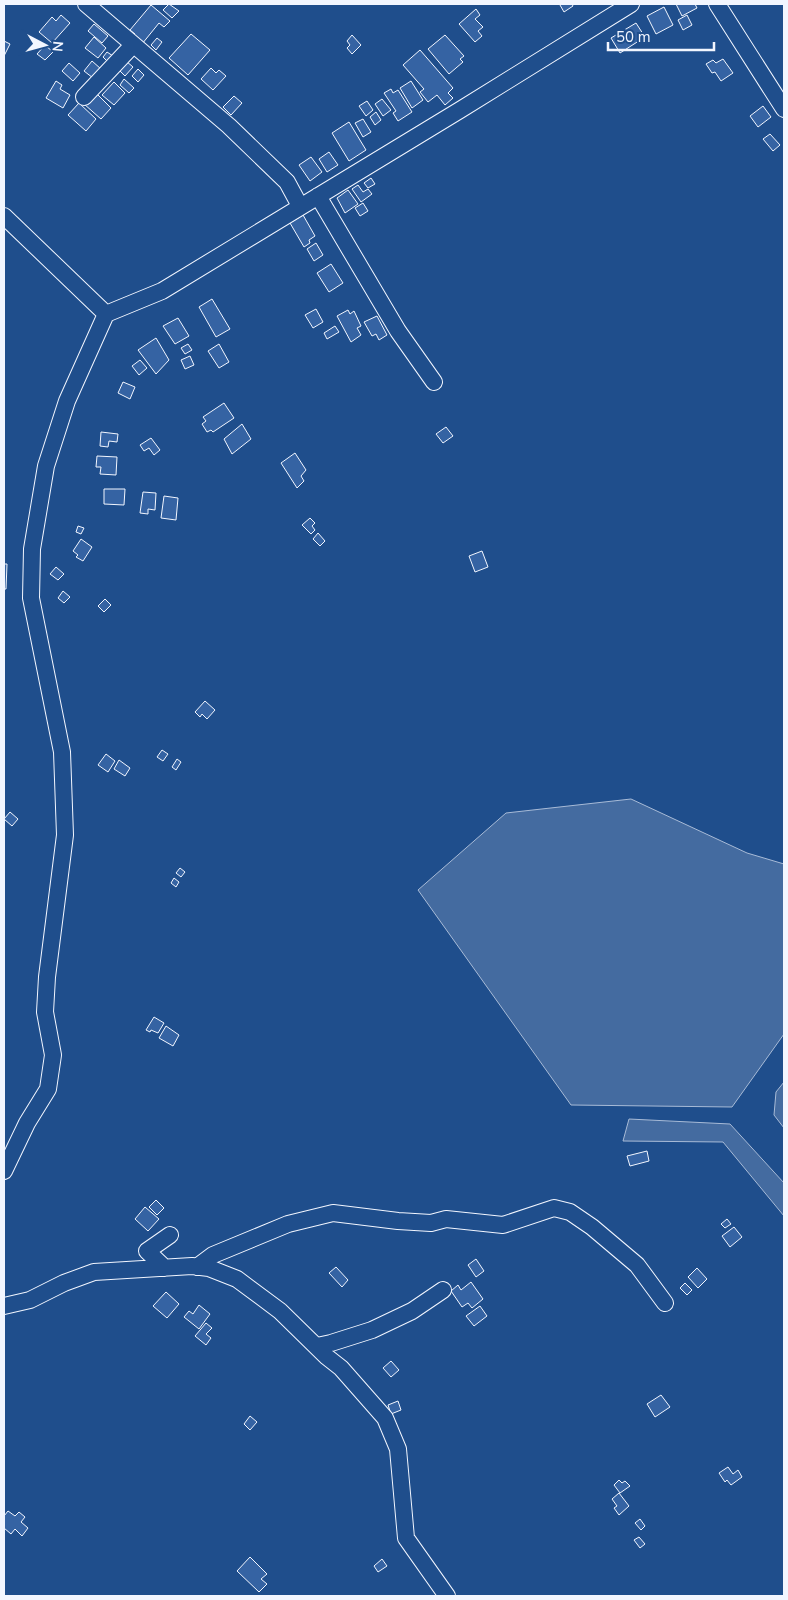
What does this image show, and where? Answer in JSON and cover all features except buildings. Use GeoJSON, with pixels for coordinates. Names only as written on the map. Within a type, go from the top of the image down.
{"type":"FeatureCollection","features":[{"type":"Feature","properties":{"kind":"street"},"geometry":{"type":"LineString","coordinates":[[86,4],[229,126],[287,182],[300,206]]}},
{"type":"Feature","properties":{"kind":"street"},"geometry":{"type":"LineString","coordinates":[[4,1171],[27,1123],[48,1089],[53,1055],[46,1012],[47,977],[65,835],[62,752],[31,598],[32,548],[46,466],[67,401],[106,314],[162,291],[631,4]]}},
{"type":"Feature","properties":{"kind":"street"},"geometry":{"type":"LineString","coordinates":[[717,4],[784,109]]}},
{"type":"Feature","properties":{"kind":"street"},"geometry":{"type":"LineString","coordinates":[[84,97],[133,45]]}},
{"type":"Feature","properties":{"kind":"street"},"geometry":{"type":"LineString","coordinates":[[318,196],[398,331],[434,382]]}},
{"type":"Feature","properties":{"kind":"street"},"geometry":{"type":"LineString","coordinates":[[4,216],[106,314]]}},
{"type":"Feature","properties":{"kind":"street"},"geometry":{"type":"LineString","coordinates":[[197,1267],[213,1255],[288,1224],[333,1213],[398,1221],[431,1223],[446,1219],[503,1225],[554,1208],[570,1212],[592,1227],[637,1265],[665,1303]]}},
{"type":"Feature","properties":{"kind":"street"},"geometry":{"type":"LineString","coordinates":[[164,1268],[147,1251],[170,1236]]}},
{"type":"Feature","properties":{"kind":"street"},"geometry":{"type":"LineString","coordinates":[[4,1306],[30,1300],[64,1283],[94,1272],[197,1267],[209,1268],[237,1279],[280,1311],[341,1368],[385,1418],[398,1449],[406,1538],[447,1596]]}},
{"type":"Feature","properties":{"kind":"street"},"geometry":{"type":"LineString","coordinates":[[317,1346],[372,1330],[412,1311],[443,1290]]}},
{"type":"Feature","properties":{"kind":"water"},"geometry":{"type":"Polygon","coordinates":[[[631,799],[747,853],[784,864],[784,1034],[732,1107],[571,1105],[418,890],[506,813],[631,799]]]}},
{"type":"Feature","properties":{"kind":"water"},"geometry":{"type":"Polygon","coordinates":[[[784,1082],[784,1128],[774,1115],[776,1092],[784,1082]]]}},
{"type":"Feature","properties":{"kind":"water"},"geometry":{"type":"Polygon","coordinates":[[[629,1119],[730,1124],[784,1183],[784,1216],[723,1142],[623,1141],[629,1119]]]}}]}
